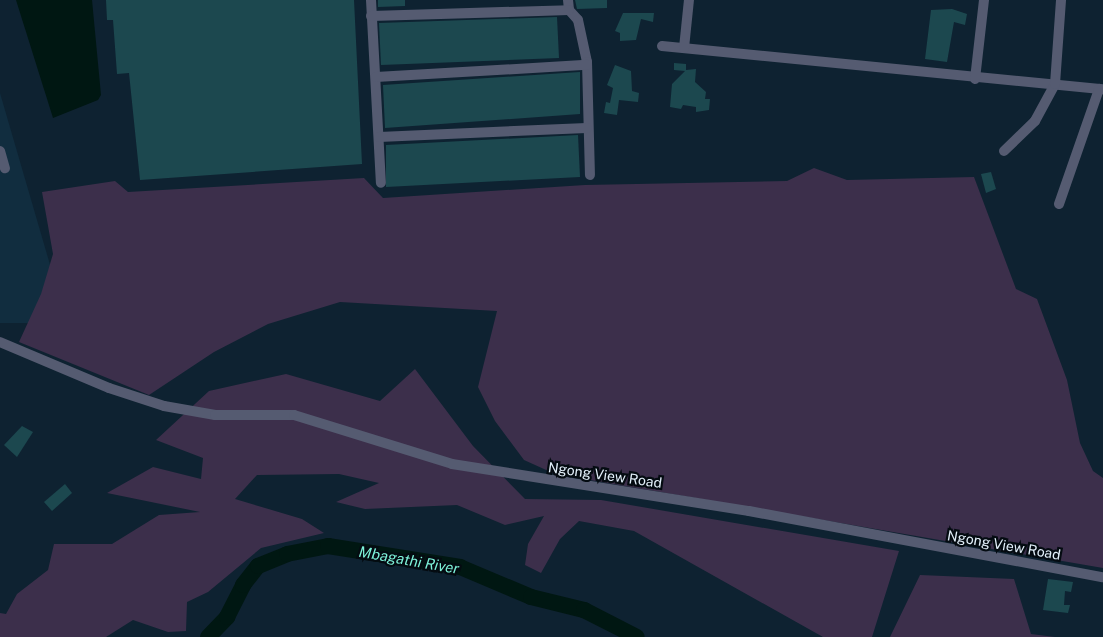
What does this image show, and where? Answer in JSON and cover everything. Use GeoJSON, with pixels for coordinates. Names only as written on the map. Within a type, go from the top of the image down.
{"type":"FeatureCollection","features":[{"type":"Feature","properties":{"kind":"street"},"geometry":{"type":"LineString","coordinates":[[371,0],[381,183]]}},
{"type":"Feature","properties":{"kind":"street"},"geometry":{"type":"LineString","coordinates":[[684,48],[689,0]]}},
{"type":"Feature","properties":{"kind":"street"},"geometry":{"type":"LineString","coordinates":[[976,78],[984,0]]}},
{"type":"Feature","properties":{"kind":"street"},"geometry":{"type":"LineString","coordinates":[[1004,151],[1035,121],[1054,84],[1062,0]]}},
{"type":"Feature","properties":{"kind":"street"},"geometry":{"type":"LineString","coordinates":[[371,16],[569,5],[578,20],[587,65],[587,128],[590,176]]}},
{"type":"Feature","properties":{"kind":"street"},"geometry":{"type":"LineString","coordinates":[[662,46],[1101,89],[1059,204]]}},
{"type":"Feature","properties":{"kind":"street"},"geometry":{"type":"LineString","coordinates":[[376,76],[587,65]]}},
{"type":"Feature","properties":{"kind":"street"},"geometry":{"type":"LineString","coordinates":[[379,137],[587,128]]}},
{"type":"Feature","properties":{"kind":"street"},"geometry":{"type":"LineString","coordinates":[[0,151],[5,168]]}},
{"type":"Feature","properties":{"kind":"street","name":"Ngong View Road"},"geometry":{"type":"LineString","coordinates":[[0,342],[109,388],[215,415],[294,415],[452,464],[749,511],[1103,577]]}},
{"type":"Feature","properties":{"kind":"shaded area"},"geometry":{"type":"Polygon","coordinates":[[[16,0],[92,0],[101,95],[98,100],[53,118],[16,0]]]}},
{"type":"Feature","properties":{"kind":"shaded area"},"geometry":{"type":"Polygon","coordinates":[[[0,93],[67,323],[0,323],[0,93]]]}},
{"type":"Feature","properties":{"kind":"shaded area"},"geometry":{"type":"Polygon","coordinates":[[[814,168],[847,180],[974,177],[1016,289],[1037,299],[1067,380],[1080,443],[1093,471],[1103,478],[1103,568],[555,474],[524,460],[495,421],[478,387],[497,311],[340,302],[268,324],[214,352],[149,395],[19,342],[41,294],[53,254],[42,192],[115,181],[128,192],[364,178],[383,198],[585,185],[787,181],[814,168]]]}},
{"type":"Feature","properties":{"kind":"shaded area"},"geometry":{"type":"Polygon","coordinates":[[[415,369],[473,446],[525,499],[601,500],[899,551],[872,637],[823,637],[634,531],[579,521],[560,539],[541,573],[525,565],[528,544],[544,516],[505,525],[457,505],[365,509],[336,502],[379,483],[339,474],[257,475],[235,499],[302,519],[324,533],[261,548],[208,592],[187,602],[186,631],[168,632],[133,620],[106,637],[0,637],[0,613],[6,614],[17,594],[48,570],[54,544],[112,544],[159,515],[200,512],[107,493],[153,467],[201,479],[203,458],[156,440],[209,391],[286,374],[380,401],[415,369]]]}},
{"type":"Feature","properties":{"kind":"shaded area"},"geometry":{"type":"Polygon","coordinates":[[[920,575],[1014,579],[1031,634],[1055,637],[890,637],[920,575]]]}},
{"type":"Feature","properties":{"kind":"building"},"geometry":{"type":"Polygon","coordinates":[[[106,0],[354,0],[362,164],[140,180],[129,73],[117,74],[113,20],[107,20],[106,0]]]}},
{"type":"Feature","properties":{"kind":"building"},"geometry":{"type":"Polygon","coordinates":[[[378,0],[405,0],[405,6],[378,7],[378,0]]]}},
{"type":"Feature","properties":{"kind":"building"},"geometry":{"type":"Polygon","coordinates":[[[575,0],[607,0],[607,8],[577,9],[575,0]]]}},
{"type":"Feature","properties":{"kind":"building"},"geometry":{"type":"Polygon","coordinates":[[[952,9],[967,14],[965,25],[954,22],[947,62],[925,59],[931,10],[952,9]]]}},
{"type":"Feature","properties":{"kind":"building"},"geometry":{"type":"Polygon","coordinates":[[[623,13],[654,13],[653,22],[641,19],[636,40],[620,41],[620,33],[615,31],[623,13]]]}},
{"type":"Feature","properties":{"kind":"building"},"geometry":{"type":"Polygon","coordinates":[[[557,17],[559,58],[381,65],[379,23],[557,17]]]}},
{"type":"Feature","properties":{"kind":"building"},"geometry":{"type":"Polygon","coordinates":[[[674,63],[686,64],[686,70],[696,69],[695,82],[706,92],[705,99],[710,99],[709,110],[696,112],[696,107],[683,105],[681,109],[670,107],[672,84],[685,71],[674,70],[674,63]]]}},
{"type":"Feature","properties":{"kind":"building"},"geometry":{"type":"Polygon","coordinates":[[[615,65],[631,71],[632,91],[639,93],[638,102],[619,100],[617,115],[604,113],[606,102],[610,103],[613,88],[607,85],[615,65]]]}},
{"type":"Feature","properties":{"kind":"building"},"geometry":{"type":"Polygon","coordinates":[[[580,72],[580,114],[385,128],[383,85],[580,72]]]}},
{"type":"Feature","properties":{"kind":"building"},"geometry":{"type":"Polygon","coordinates":[[[578,135],[580,177],[386,187],[386,145],[578,135]]]}},
{"type":"Feature","properties":{"kind":"building"},"geometry":{"type":"Polygon","coordinates":[[[991,172],[996,189],[986,193],[981,174],[991,172]]]}},
{"type":"Feature","properties":{"kind":"building"},"geometry":{"type":"Polygon","coordinates":[[[22,426],[33,432],[17,457],[4,445],[22,426]]]}},
{"type":"Feature","properties":{"kind":"building"},"geometry":{"type":"Polygon","coordinates":[[[65,484],[72,493],[52,511],[44,502],[65,484]]]}},
{"type":"Feature","properties":{"kind":"building"},"geometry":{"type":"Polygon","coordinates":[[[1048,579],[1073,582],[1071,592],[1065,591],[1064,605],[1070,605],[1068,613],[1043,610],[1048,579]]]}},
{"type":"Feature","properties":{"kind":"waterway","name":"Mbagathi River"},"geometry":{"type":"LineString","coordinates":[[208,637],[227,617],[243,585],[258,566],[287,554],[328,546],[460,567],[531,597],[584,610],[637,637]]}}]}
